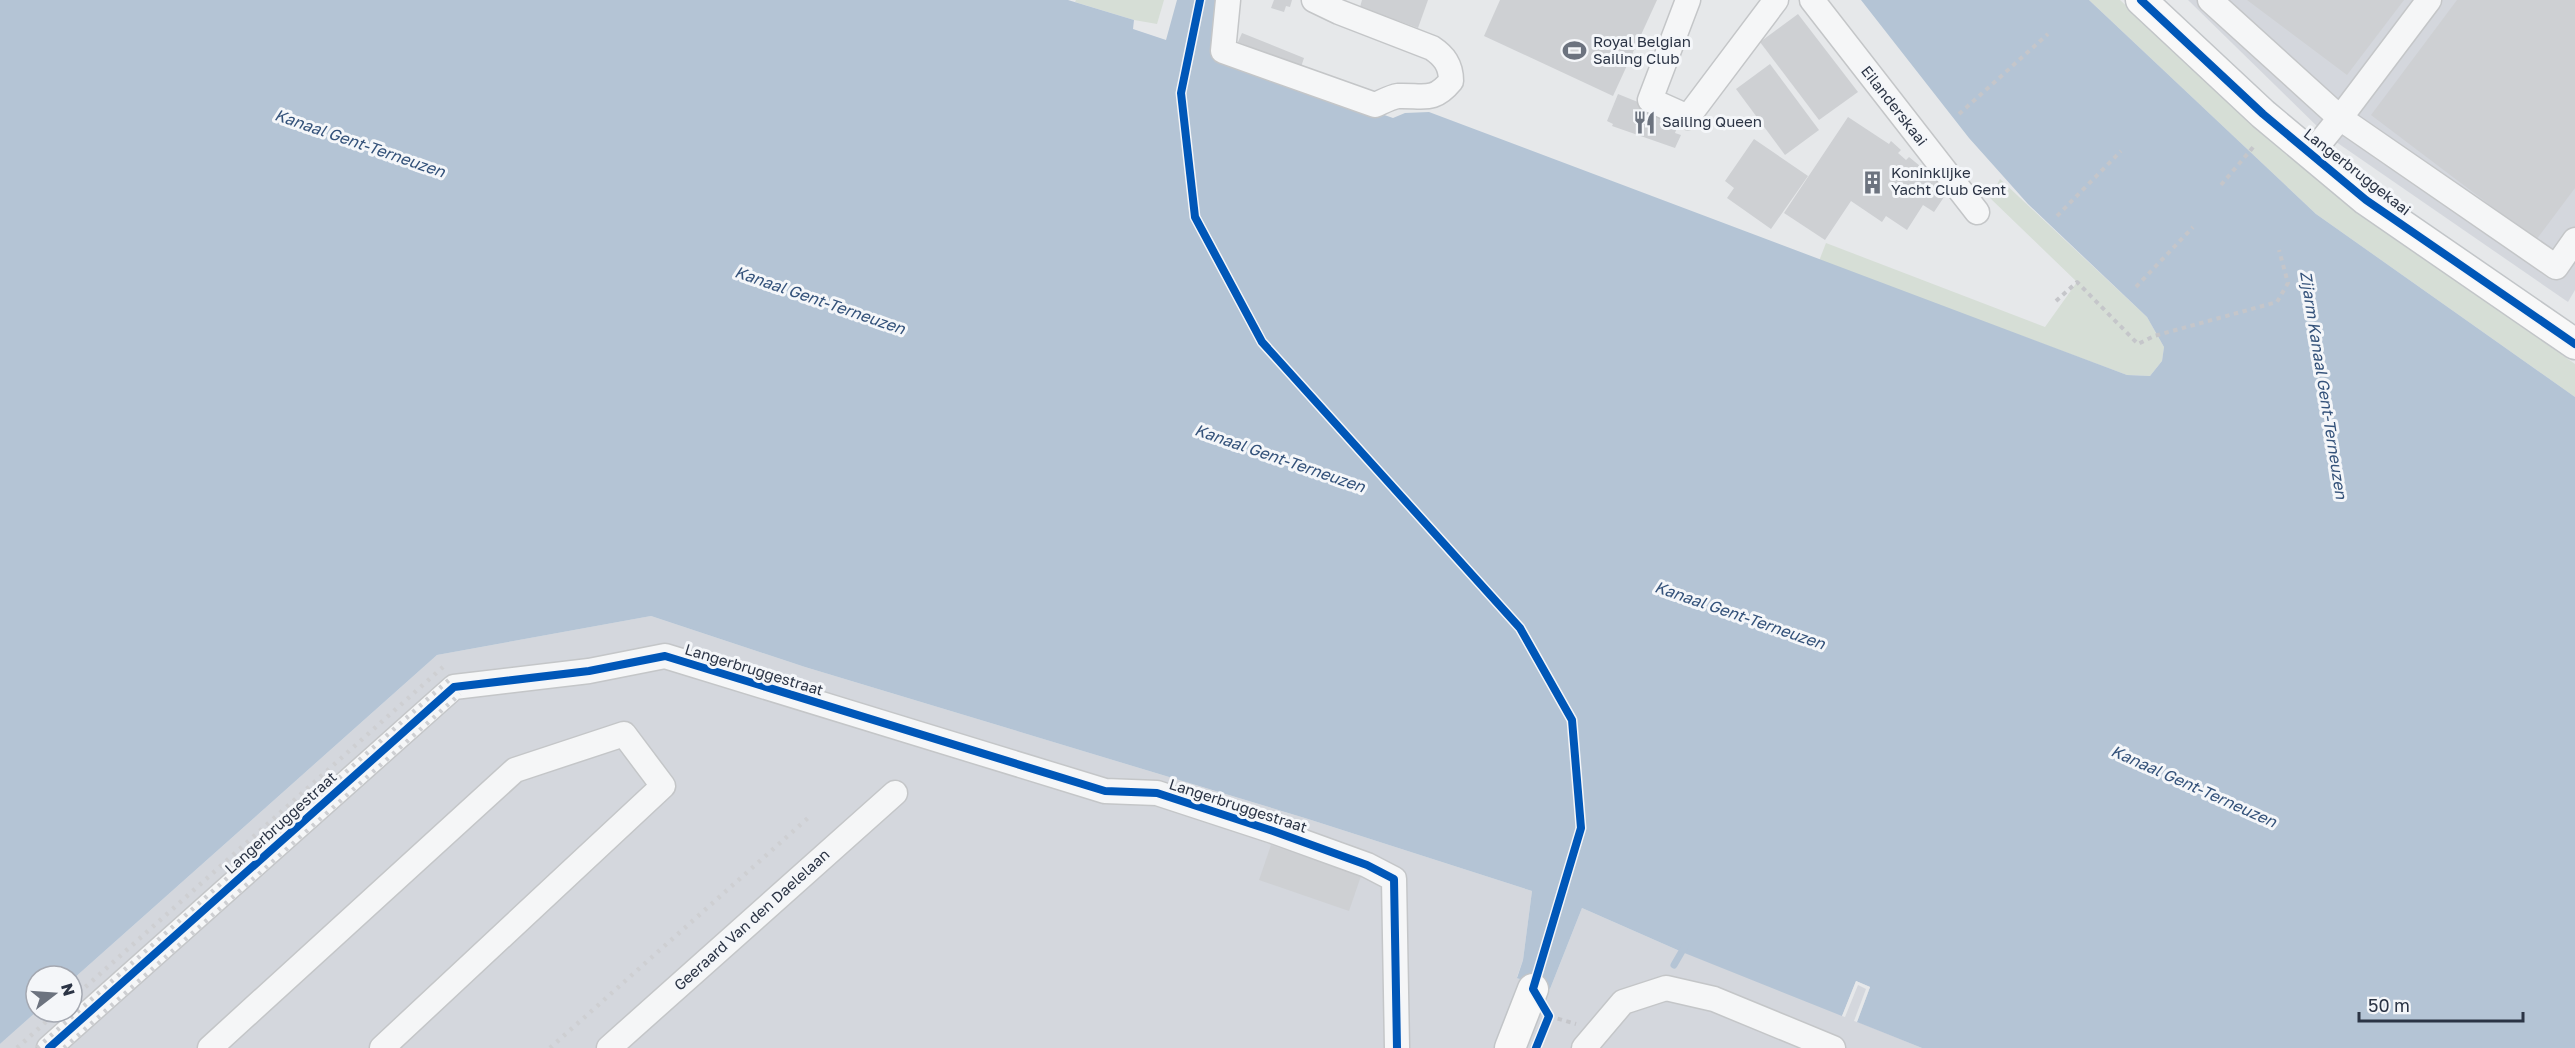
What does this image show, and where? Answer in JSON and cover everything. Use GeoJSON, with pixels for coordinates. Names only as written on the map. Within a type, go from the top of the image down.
{"type":"FeatureCollection","features":[{"type":"Feature","properties":{"kind":"main road","name":"Langerbruggekaai"},"geometry":{"type":"LineString","coordinates":[[2141,0],[2263,114],[2366,200],[2575,344]]}},
{"type":"Feature","properties":{"kind":"main road"},"geometry":{"type":"LineString","coordinates":[[1510,1048],[1533,989]]}},
{"type":"Feature","properties":{"kind":"street"},"geometry":{"type":"LineString","coordinates":[[1227,0],[1223,51],[1375,105],[1396,96],[1417,98],[1433,96],[1451,81],[1451,68],[1441,54],[1432,48],[1314,0]]}},
{"type":"Feature","properties":{"kind":"street"},"geometry":{"type":"LineString","coordinates":[[1688,0],[1650,100],[1688,117],[1770,10]]}},
{"type":"Feature","properties":{"kind":"street","name":"Eilanderskaai"},"geometry":{"type":"LineString","coordinates":[[1812,0],[1977,212]]}},
{"type":"Feature","properties":{"kind":"street"},"geometry":{"type":"LineString","coordinates":[[2210,0],[2340,118],[2556,267],[2575,240]]}},
{"type":"Feature","properties":{"kind":"street"},"geometry":{"type":"LineString","coordinates":[[2310,154],[2429,0]]}},
{"type":"Feature","properties":{"kind":"street","name":"Langerbruggestraat"},"geometry":{"type":"LineString","coordinates":[[49,1048],[454,687],[589,671],[664,656],[1105,791],[1157,793],[1273,831],[1367,865],[1385,874],[1394,879],[1397,1048]]}},
{"type":"Feature","properties":{"kind":"street"},"geometry":{"type":"LineString","coordinates":[[210,1048],[515,771],[624,734],[663,786],[382,1048]]}},
{"type":"Feature","properties":{"kind":"street","name":"Geeraard Van den Daelelaan"},"geometry":{"type":"LineString","coordinates":[[609,1048],[895,793]]}},
{"type":"Feature","properties":{"kind":"street"},"geometry":{"type":"LineString","coordinates":[[1584,1048],[1623,1002],[1666,988],[1714,999],[1833,1048]]}},
{"type":"Feature","properties":{"kind":"path"},"geometry":{"type":"LineString","coordinates":[[1959,114],[2048,34]]}},
{"type":"Feature","properties":{"kind":"path"},"geometry":{"type":"LineString","coordinates":[[2221,184],[2255,145]]}},
{"type":"Feature","properties":{"kind":"path"},"geometry":{"type":"LineString","coordinates":[[2057,216],[2121,151]]}},
{"type":"Feature","properties":{"kind":"path"},"geometry":{"type":"LineString","coordinates":[[2136,287],[2193,227]]}},
{"type":"Feature","properties":{"kind":"path"},"geometry":{"type":"LineString","coordinates":[[2056,301],[2077,282],[2138,344],[2154,336],[2277,302],[2288,283],[2278,250]]}},
{"type":"Feature","properties":{"kind":"path"},"geometry":{"type":"LineString","coordinates":[[1533,989],[1549,1016],[1545,1026]]}},
{"type":"Feature","properties":{"kind":"shaded area"},"geometry":{"type":"Polygon","coordinates":[[[1076,0],[1164,0],[1157,24],[1134,20],[1075,2],[1076,0]]]}},
{"type":"Feature","properties":{"kind":"shaded area"},"geometry":{"type":"Polygon","coordinates":[[[2089,0],[2120,0],[2254,125],[2357,211],[2575,364],[2575,397],[2316,214],[2089,0]]]}},
{"type":"Feature","properties":{"kind":"shaded area"},"geometry":{"type":"Polygon","coordinates":[[[2188,0],[2575,0],[2575,290],[2568,302],[2326,135],[2188,0]]]}},
{"type":"Feature","properties":{"kind":"shaded area"},"geometry":{"type":"Polygon","coordinates":[[[2000,179],[2147,317],[2164,347],[2162,361],[2150,376],[2127,375],[1819,261],[1826,243],[2045,327],[2077,282],[1990,198],[2000,179]]]}},
{"type":"Feature","properties":{"kind":"shaded area"},"geometry":{"type":"Polygon","coordinates":[[[651,616],[805,667],[1308,819],[1532,891],[1523,960],[1517,977],[1543,987],[1550,989],[1582,908],[1682,952],[1856,981],[1870,987],[1858,1022],[1922,1048],[0,1048],[0,1044],[24,1023],[84,1024],[84,969],[437,655],[651,616]]]}},
{"type":"Feature","properties":{"kind":"water"},"geometry":{"type":"Polygon","coordinates":[[[0,0],[1068,0],[1134,20],[1133,29],[1166,40],[1177,0],[1220,0],[1217,57],[1393,118],[1405,113],[1429,112],[2127,375],[2150,376],[2162,361],[2164,347],[2147,317],[2028,204],[1969,138],[1861,0],[2089,0],[2316,214],[2575,397],[2575,1048],[1922,1048],[1857,1022],[1870,987],[1856,981],[1842,1016],[1682,952],[1582,908],[1550,989],[1517,978],[1523,960],[1532,891],[1308,819],[805,667],[651,616],[437,655],[84,969],[84,964],[24,964],[24,1023],[0,1044],[0,0]]]}},
{"type":"Feature","properties":{"kind":"pier"},"geometry":{"type":"Polygon","coordinates":[[[1856,981],[1870,987],[1857,1022],[1854,1021],[1866,989],[1858,985],[1845,1017],[1842,1016],[1856,981]]]}},
{"type":"Feature","properties":{"kind":"building"},"geometry":{"type":"Polygon","coordinates":[[[1274,0],[1292,0],[1290,7],[1286,6],[1284,12],[1271,8],[1274,0]]]}},
{"type":"Feature","properties":{"kind":"building"},"geometry":{"type":"Polygon","coordinates":[[[1362,0],[1428,0],[1418,28],[1360,7],[1362,0]]]}},
{"type":"Feature","properties":{"kind":"building","name":"Royal Belgian Sailing Club"},"geometry":{"type":"Polygon","coordinates":[[[1500,0],[1657,0],[1613,96],[1484,36],[1500,0]]]}},
{"type":"Feature","properties":{"kind":"building"},"geometry":{"type":"Polygon","coordinates":[[[2247,0],[2404,0],[2347,75],[2247,0]]]}},
{"type":"Feature","properties":{"kind":"building"},"geometry":{"type":"Polygon","coordinates":[[[2457,0],[2575,0],[2575,188],[2536,240],[2371,115],[2457,0]]]}},
{"type":"Feature","properties":{"kind":"building"},"geometry":{"type":"Polygon","coordinates":[[[1798,14],[1858,92],[1819,120],[1760,42],[1798,14]]]}},
{"type":"Feature","properties":{"kind":"building"},"geometry":{"type":"Polygon","coordinates":[[[1242,33],[1304,58],[1301,67],[1238,42],[1242,33]]]}},
{"type":"Feature","properties":{"kind":"building"},"geometry":{"type":"Polygon","coordinates":[[[1770,64],[1819,130],[1785,155],[1736,89],[1770,64]]]}},
{"type":"Feature","properties":{"kind":"building","name":"Sailing Queen"},"geometry":{"type":"Polygon","coordinates":[[[1618,94],[1680,119],[1675,133],[1681,135],[1675,148],[1612,126],[1613,124],[1607,121],[1618,94]]]}},
{"type":"Feature","properties":{"kind":"building","name":"Koninklijke Yacht Club Gent"},"geometry":{"type":"Polygon","coordinates":[[[1848,117],[1889,144],[1891,141],[1901,150],[1898,153],[1906,160],[1909,157],[1920,166],[1918,167],[1950,188],[1934,212],[1923,205],[1907,230],[1886,216],[1882,222],[1851,201],[1825,240],[1784,213],[1848,117]]]}},
{"type":"Feature","properties":{"kind":"building"},"geometry":{"type":"Polygon","coordinates":[[[1754,139],[1808,176],[1771,229],[1727,198],[1734,188],[1725,181],[1754,139]]]}},
{"type":"Feature","properties":{"kind":"building"},"geometry":{"type":"Polygon","coordinates":[[[1271,845],[1361,876],[1349,911],[1259,880],[1271,845]]]}},
{"type":"Feature","properties":{"kind":"waterway"},"geometry":{"type":"LineString","coordinates":[[1674,965],[1685,946]]}},
{"type":"Feature","properties":{"kind":"ferry route"},"geometry":{"type":"LineString","coordinates":[[1200,0],[1181,93],[1195,217],[1262,342],[1520,628],[1572,720],[1581,828],[1537,976]]}},
{"type":"Feature","properties":{"kind":"railway"},"geometry":{"type":"LineString","coordinates":[[84,988],[443,667]]}},
{"type":"Feature","properties":{"kind":"railway"},"geometry":{"type":"LineString","coordinates":[[37,1048],[450,679]]}},
{"type":"Feature","properties":{"kind":"railway"},"geometry":{"type":"LineString","coordinates":[[64,1048],[460,694]]}},
{"type":"Feature","properties":{"kind":"railway"},"geometry":{"type":"LineString","coordinates":[[550,1048],[808,818]]}},
{"type":"Feature","properties":{"kind":"railway"},"geometry":{"type":"LineString","coordinates":[[17,1048],[44,1024]]}},
{"type":"Feature","properties":{"kind":"cycle path"},"geometry":{"type":"LineString","coordinates":[[1200,0],[1181,93],[1195,217],[1262,342],[1520,628],[1572,720],[1581,828],[1533,989],[1549,1016],[1536,1048]]}},
{"type":"Feature","properties":{"kind":"cycle path"},"geometry":{"type":"LineString","coordinates":[[2141,0],[2263,114],[2366,200],[2575,344]]}},
{"type":"Feature","properties":{"kind":"cycle path"},"geometry":{"type":"LineString","coordinates":[[49,1048],[454,687],[589,671],[665,656],[1105,791],[1157,793],[1367,865],[1394,879],[1397,1048]]}},
{"type":"Feature","properties":{"kind":"place","name":"Royal Belgian Sailing Club"},"geometry":{"type":"Point","coordinates":[1575,51]}},
{"type":"Feature","properties":{"kind":"place","name":"Sailing Queen"},"geometry":{"type":"Point","coordinates":[1644,122]}},
{"type":"Feature","properties":{"kind":"place","name":"Koninklijke Yacht Club Gent"},"geometry":{"type":"Point","coordinates":[1873,182]}},
{"type":"Feature","properties":{"kind":"water label","name":"Kanaal Gent-Terneuzen"},"geometry":{"type":"Point","coordinates":[360,143]}},
{"type":"Feature","properties":{"kind":"water label","name":"Kanaal Gent-Terneuzen"},"geometry":{"type":"Point","coordinates":[820,300]}},
{"type":"Feature","properties":{"kind":"water label","name":"Zijarm Kanaal Gent-Terneuzen"},"geometry":{"type":"Point","coordinates":[2324,385]}},
{"type":"Feature","properties":{"kind":"water label","name":"Kanaal Gent-Terneuzen"},"geometry":{"type":"Point","coordinates":[1280,458]}},
{"type":"Feature","properties":{"kind":"water label","name":"Kanaal Gent-Terneuzen"},"geometry":{"type":"Point","coordinates":[1740,615]}},
{"type":"Feature","properties":{"kind":"water label","name":"Kanaal Gent-Terneuzen"},"geometry":{"type":"Point","coordinates":[2194,786]}}]}
